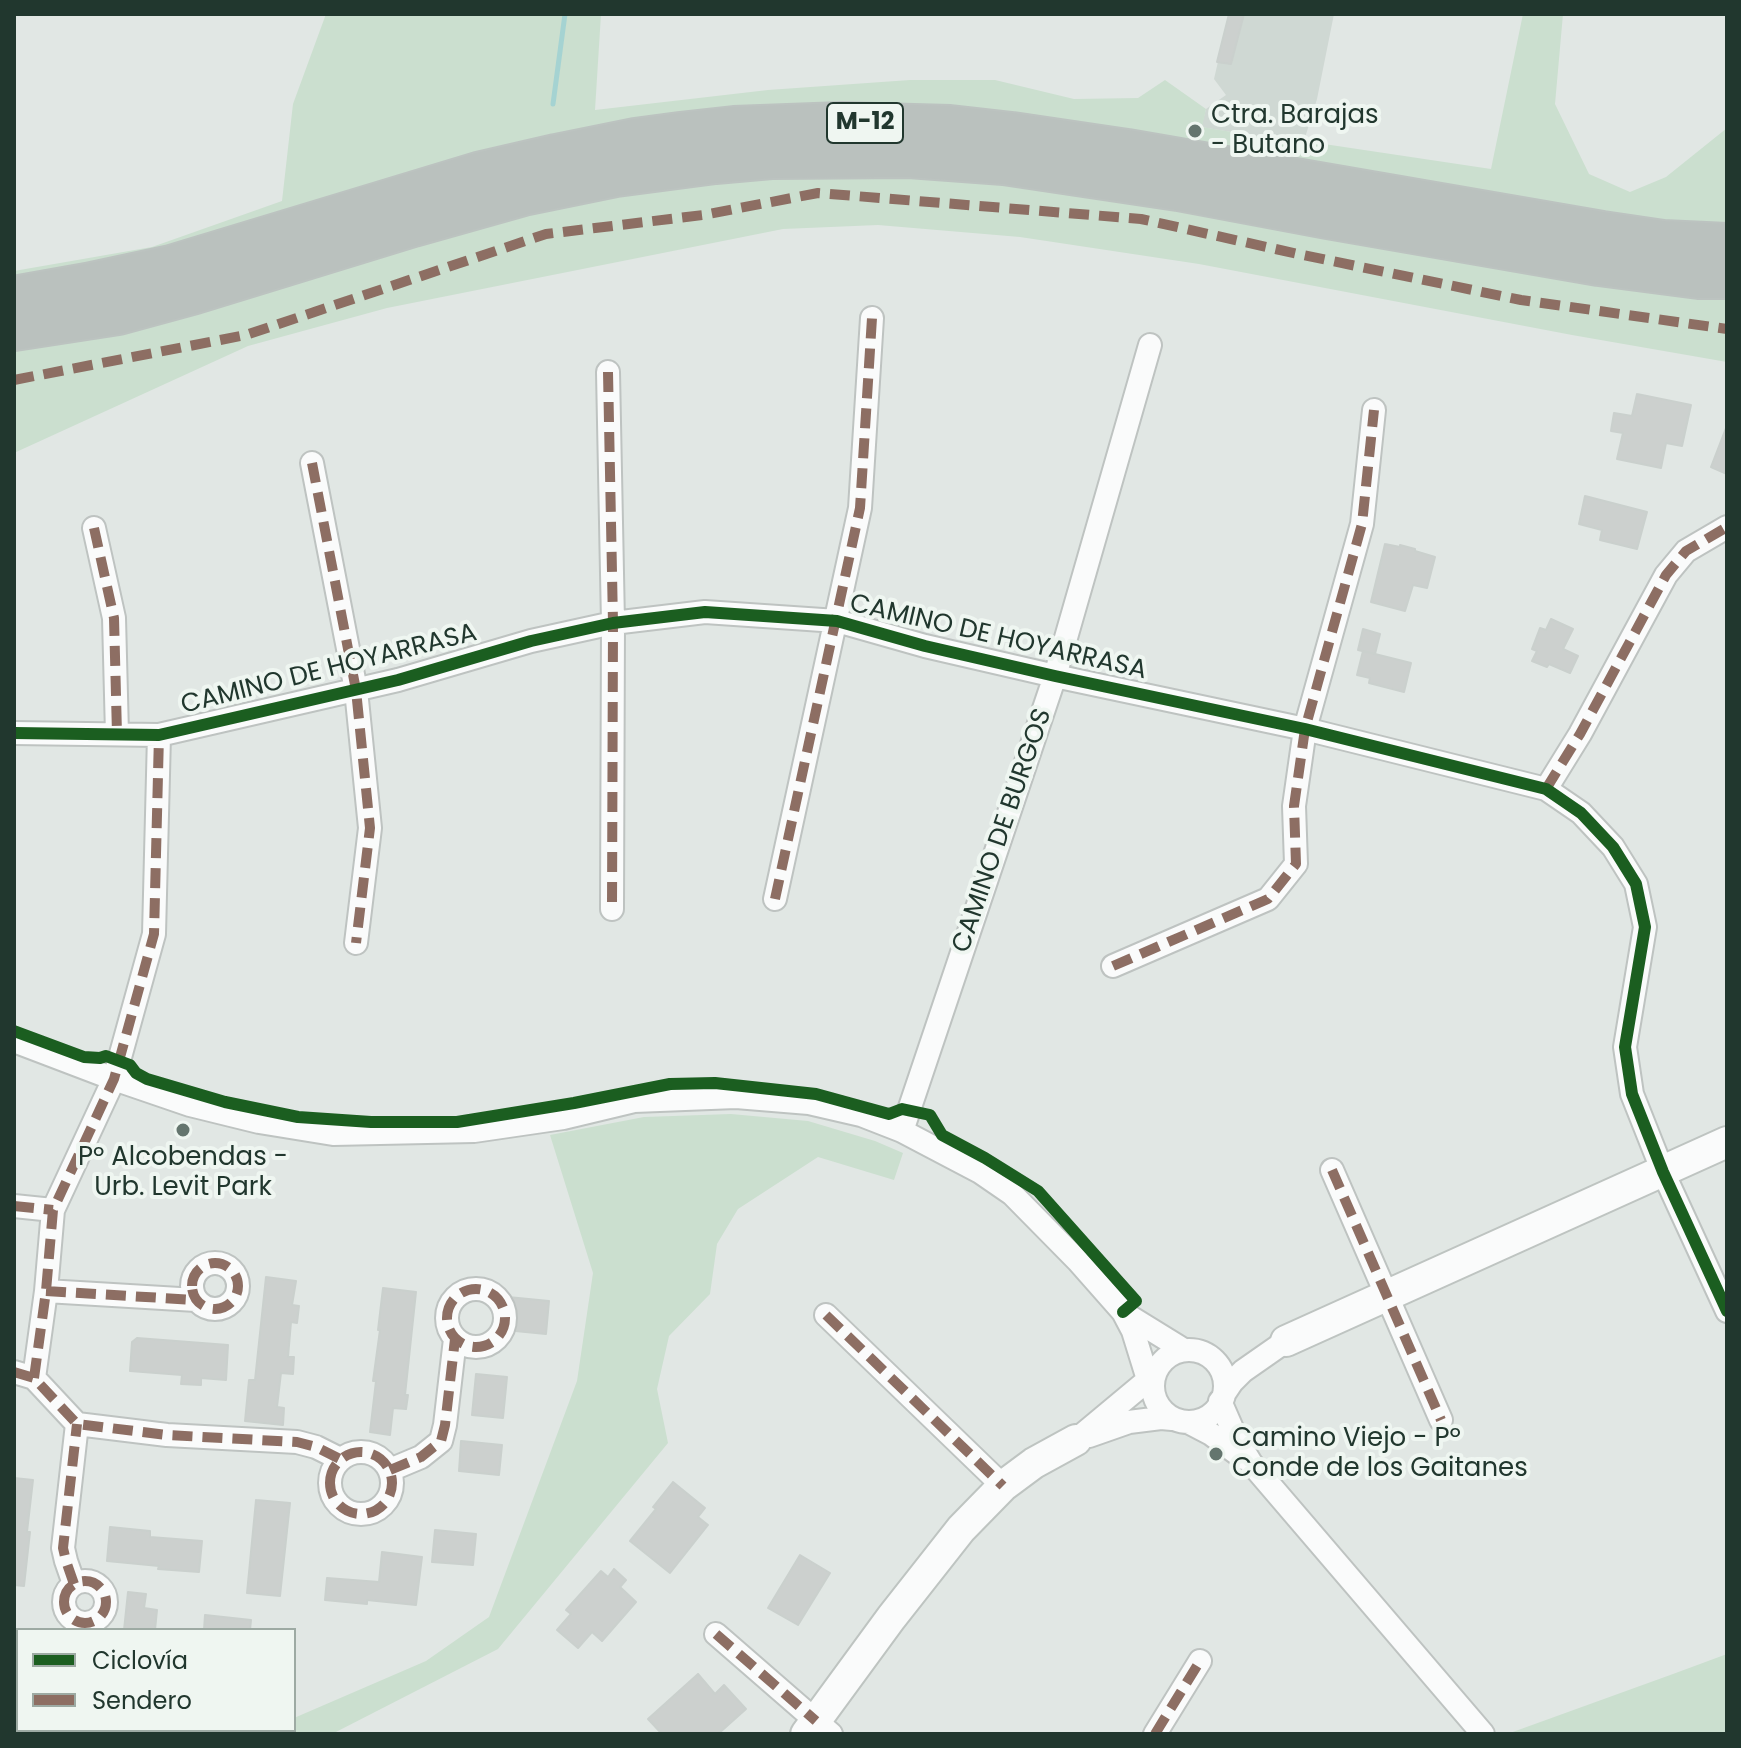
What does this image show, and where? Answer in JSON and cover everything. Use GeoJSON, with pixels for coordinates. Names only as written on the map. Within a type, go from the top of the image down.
{"type":"FeatureCollection","features":[{"type":"Feature","properties":{"kind":"highway","name":"M-12"},"geometry":{"type":"LineString","coordinates":[[14,297],[171,266],[463,177],[556,155],[680,133],[734,127],[842,123],[950,126],[1012,133],[1602,232],[1663,241],[1727,244]]}},
{"type":"Feature","properties":{"kind":"highway","name":"M-12"},"geometry":{"type":"LineString","coordinates":[[14,330],[118,314],[523,195],[616,176],[771,158],[909,157],[1004,164],[1178,190],[1599,265],[1699,278],[1727,278]]}},
{"type":"Feature","properties":{"kind":"street","name":"CAMINO DE HOYARRASA"},"geometry":{"type":"LineString","coordinates":[[775,899],[860,508],[872,318]]}},
{"type":"Feature","properties":{"kind":"street","name":"CAMINO DE BURGOS"},"geometry":{"type":"LineString","coordinates":[[902,1131],[1055,676],[1150,345]]}},
{"type":"Feature","properties":{"kind":"street"},"geometry":{"type":"LineString","coordinates":[[608,372],[613,623],[612,909]]}},
{"type":"Feature","properties":{"kind":"street"},"geometry":{"type":"LineString","coordinates":[[1113,966],[1268,899],[1296,864],[1294,806],[1305,729],[1362,524],[1374,410]]}},
{"type":"Feature","properties":{"kind":"street","name":"CAMINO DE HOYARRASA"},"geometry":{"type":"LineString","coordinates":[[312,463],[356,690],[370,828],[356,943]]}},
{"type":"Feature","properties":{"kind":"street"},"geometry":{"type":"LineString","coordinates":[[1546,789],[1580,734],[1666,575],[1686,551],[1727,527]]}},
{"type":"Feature","properties":{"kind":"street"},"geometry":{"type":"LineString","coordinates":[[94,528],[114,618],[117,734]]}},
{"type":"Feature","properties":{"kind":"street","name":"CAMINO DE HOYARRASA"},"geometry":{"type":"LineString","coordinates":[[14,733],[159,735],[398,680],[531,641],[613,623],[705,612],[837,621],[925,646],[1305,729],[1546,789],[1581,813],[1613,847],[1636,884],[1645,927],[1625,1047],[1632,1094],[1663,1172],[1727,1311]]}},
{"type":"Feature","properties":{"kind":"street"},"geometry":{"type":"LineString","coordinates":[[159,735],[154,934],[114,1079],[53,1210],[46,1291],[24,1375],[77,1424],[167,1435],[297,1442],[340,1459]]}},
{"type":"Feature","properties":{"kind":"street"},"geometry":{"type":"LineString","coordinates":[[14,1041],[190,1105],[245,1119],[333,1134],[474,1131],[563,1118],[634,1101],[736,1097],[809,1103],[861,1115],[902,1131],[980,1172],[1012,1194],[1123,1312],[1152,1381],[1157,1404],[1180,1420],[1211,1434],[1251,1463]]}},
{"type":"Feature","properties":{"kind":"street"},"geometry":{"type":"LineString","coordinates":[[716,1634],[818,1730],[891,1618],[961,1529],[1003,1486],[1034,1463],[1076,1440],[1152,1381],[1163,1361],[1172,1354],[1196,1350],[1214,1359],[1232,1358],[1286,1341],[1727,1142]]}},
{"type":"Feature","properties":{"kind":"street"},"geometry":{"type":"LineString","coordinates":[[1332,1170],[1441,1420]]}},
{"type":"Feature","properties":{"kind":"street"},"geometry":{"type":"LineString","coordinates":[[14,1206],[53,1210]]}},
{"type":"Feature","properties":{"kind":"street"},"geometry":{"type":"LineString","coordinates":[[46,1291],[196,1300]]}},
{"type":"Feature","properties":{"kind":"street"},"geometry":{"type":"LineString","coordinates":[[1123,1312],[1184,1350]]}},
{"type":"Feature","properties":{"kind":"street"},"geometry":{"type":"LineString","coordinates":[[826,1315],[1003,1486]]}},
{"type":"Feature","properties":{"kind":"street"},"geometry":{"type":"LineString","coordinates":[[390,1470],[421,1457],[441,1441],[455,1339]]}},
{"type":"Feature","properties":{"kind":"street"},"geometry":{"type":"LineString","coordinates":[[1076,1440],[1129,1422],[1161,1418],[1180,1420],[1211,1414],[1243,1371],[1286,1341]]}},
{"type":"Feature","properties":{"kind":"street"},"geometry":{"type":"LineString","coordinates":[[1214,1359],[1222,1371],[1225,1384],[1222,1398],[1237,1440],[1251,1463],[1483,1734]]}},
{"type":"Feature","properties":{"kind":"street"},"geometry":{"type":"LineString","coordinates":[[74,1584],[63,1548],[77,1424]]}},
{"type":"Feature","properties":{"kind":"street"},"geometry":{"type":"LineString","coordinates":[[351,1453],[376,1455],[386,1462],[390,1470],[393,1486],[390,1497],[382,1507],[371,1513],[359,1515],[347,1512],[337,1504],[331,1493],[333,1469],[340,1459],[351,1453]]}},
{"type":"Feature","properties":{"kind":"street"},"geometry":{"type":"LineString","coordinates":[[1155,1734],[1200,1661]]}},
{"type":"Feature","properties":{"kind":"shaded area"},"geometry":{"type":"Polygon","coordinates":[[[1229,14],[1334,14],[1317,99],[1303,144],[1201,127],[1206,109],[1226,95],[1214,79],[1229,14]]]}},
{"type":"Feature","properties":{"kind":"green space"},"geometry":{"type":"Polygon","coordinates":[[[326,14],[601,14],[595,110],[768,90],[910,80],[995,80],[1074,99],[1138,98],[1165,80],[1206,109],[1202,127],[1491,169],[1523,14],[1563,14],[1555,104],[1589,174],[1630,192],[1666,177],[1727,128],[1727,362],[1199,264],[1020,237],[878,225],[783,229],[387,308],[248,346],[14,453],[14,271],[152,247],[282,201],[293,104],[326,14]]]}},
{"type":"Feature","properties":{"kind":"green space"},"geometry":{"type":"Polygon","coordinates":[[[731,1114],[808,1121],[875,1141],[903,1153],[894,1180],[818,1157],[738,1209],[717,1244],[710,1294],[669,1336],[657,1389],[668,1443],[498,1649],[332,1734],[205,1734],[296,1732],[296,1717],[426,1661],[489,1617],[577,1381],[593,1273],[550,1135],[644,1117],[731,1114]]]}},
{"type":"Feature","properties":{"kind":"green space"},"geometry":{"type":"Polygon","coordinates":[[[1727,1654],[1727,1734],[1510,1733],[1673,1674],[1727,1654]]]}},
{"type":"Feature","properties":{"kind":"building"},"geometry":{"type":"Polygon","coordinates":[[[1229,14],[1244,14],[1231,64],[1217,62],[1229,14]]]}},
{"type":"Feature","properties":{"kind":"building"},"geometry":{"type":"Polygon","coordinates":[[[1637,394],[1691,405],[1682,446],[1666,443],[1661,468],[1617,459],[1623,433],[1611,431],[1614,413],[1632,416],[1637,394]]]}},
{"type":"Feature","properties":{"kind":"building"},"geometry":{"type":"Polygon","coordinates":[[[1727,428],[1727,474],[1711,467],[1727,428]]]}},
{"type":"Feature","properties":{"kind":"building"},"geometry":{"type":"Polygon","coordinates":[[[1585,496],[1647,512],[1637,549],[1600,540],[1602,530],[1579,524],[1585,496]]]}},
{"type":"Feature","properties":{"kind":"building"},"geometry":{"type":"Polygon","coordinates":[[[1385,544],[1400,545],[1435,557],[1427,588],[1413,585],[1405,611],[1371,602],[1385,544]]]}},
{"type":"Feature","properties":{"kind":"building"},"geometry":{"type":"Polygon","coordinates":[[[1551,619],[1573,629],[1563,649],[1578,656],[1570,673],[1532,661],[1537,651],[1532,649],[1540,628],[1546,630],[1551,619]]]}},
{"type":"Feature","properties":{"kind":"building"},"geometry":{"type":"Polygon","coordinates":[[[1363,629],[1380,634],[1375,654],[1358,650],[1363,629]]]}},
{"type":"Feature","properties":{"kind":"building"},"geometry":{"type":"Polygon","coordinates":[[[1363,651],[1411,663],[1404,692],[1369,683],[1370,678],[1357,675],[1363,651]]]}},
{"type":"Feature","properties":{"kind":"building"},"geometry":{"type":"Polygon","coordinates":[[[266,1277],[296,1281],[292,1305],[299,1306],[297,1323],[291,1322],[288,1357],[294,1357],[293,1374],[281,1373],[277,1407],[284,1408],[283,1425],[245,1421],[249,1380],[255,1380],[266,1277]]]}},
{"type":"Feature","properties":{"kind":"building"},"geometry":{"type":"Polygon","coordinates":[[[383,1288],[416,1292],[406,1409],[393,1408],[390,1435],[370,1432],[383,1288]]]}},
{"type":"Feature","properties":{"kind":"building"},"geometry":{"type":"Polygon","coordinates":[[[508,1297],[549,1301],[546,1334],[505,1330],[508,1297]]]}},
{"type":"Feature","properties":{"kind":"building"},"geometry":{"type":"Polygon","coordinates":[[[137,1338],[228,1345],[226,1380],[201,1378],[201,1385],[181,1384],[182,1375],[130,1371],[132,1342],[137,1338]]]}},
{"type":"Feature","properties":{"kind":"building"},"geometry":{"type":"Polygon","coordinates":[[[476,1374],[507,1377],[503,1418],[472,1415],[476,1374]]]}},
{"type":"Feature","properties":{"kind":"building"},"geometry":{"type":"Polygon","coordinates":[[[461,1441],[502,1445],[499,1475],[459,1471],[461,1441]]]}},
{"type":"Feature","properties":{"kind":"building"},"geometry":{"type":"Polygon","coordinates":[[[14,1478],[33,1480],[24,1586],[14,1585],[14,1478]]]}},
{"type":"Feature","properties":{"kind":"building"},"geometry":{"type":"Polygon","coordinates":[[[673,1482],[705,1508],[698,1517],[708,1525],[670,1573],[630,1541],[673,1482]]]}},
{"type":"Feature","properties":{"kind":"building"},"geometry":{"type":"Polygon","coordinates":[[[256,1500],[290,1503],[280,1596],[247,1593],[256,1500]]]}},
{"type":"Feature","properties":{"kind":"building"},"geometry":{"type":"Polygon","coordinates":[[[110,1527],[150,1531],[150,1537],[202,1541],[199,1572],[107,1561],[110,1527]]]}},
{"type":"Feature","properties":{"kind":"building"},"geometry":{"type":"Polygon","coordinates":[[[435,1530],[476,1534],[473,1565],[432,1562],[435,1530]]]}},
{"type":"Feature","properties":{"kind":"building"},"geometry":{"type":"Polygon","coordinates":[[[382,1552],[422,1557],[416,1605],[325,1600],[327,1578],[379,1582],[382,1552]]]}},
{"type":"Feature","properties":{"kind":"building"},"geometry":{"type":"Polygon","coordinates":[[[800,1555],[830,1573],[798,1625],[768,1608],[800,1555]]]}},
{"type":"Feature","properties":{"kind":"building"},"geometry":{"type":"Polygon","coordinates":[[[614,1569],[626,1580],[620,1587],[636,1602],[602,1641],[592,1632],[578,1648],[557,1630],[571,1614],[566,1610],[601,1571],[608,1577],[614,1569]]]}},
{"type":"Feature","properties":{"kind":"building"},"geometry":{"type":"Polygon","coordinates":[[[128,1592],[146,1594],[144,1608],[157,1610],[155,1628],[124,1628],[128,1592]]]}},
{"type":"Feature","properties":{"kind":"building"},"geometry":{"type":"Polygon","coordinates":[[[205,1615],[251,1620],[250,1628],[204,1628],[205,1615]]]}},
{"type":"Feature","properties":{"kind":"building"},"geometry":{"type":"Polygon","coordinates":[[[698,1674],[715,1694],[724,1685],[746,1709],[718,1734],[662,1734],[648,1719],[698,1674]]]}},
{"type":"Feature","properties":{"kind":"waterway"},"geometry":{"type":"LineString","coordinates":[[553,104],[565,14]]}},
{"type":"Feature","properties":{"kind":"marked path"},"geometry":{"type":"LineString","coordinates":[[14,380],[246,335],[546,234],[703,215],[818,193],[1141,219],[1521,300],[1727,329]]}},
{"type":"Feature","properties":{"kind":"marked path"},"geometry":{"type":"LineString","coordinates":[[775,899],[860,508],[872,318]]}},
{"type":"Feature","properties":{"kind":"marked path"},"geometry":{"type":"LineString","coordinates":[[608,372],[613,623],[612,909]]}},
{"type":"Feature","properties":{"kind":"marked path"},"geometry":{"type":"LineString","coordinates":[[1113,966],[1268,899],[1296,864],[1294,806],[1305,729],[1362,524],[1374,410]]}},
{"type":"Feature","properties":{"kind":"marked path"},"geometry":{"type":"LineString","coordinates":[[312,463],[356,690],[370,828],[356,943]]}},
{"type":"Feature","properties":{"kind":"marked path"},"geometry":{"type":"LineString","coordinates":[[1546,789],[1580,734],[1666,575],[1686,551],[1727,527]]}},
{"type":"Feature","properties":{"kind":"marked path"},"geometry":{"type":"LineString","coordinates":[[94,528],[114,618],[117,734]]}},
{"type":"Feature","properties":{"kind":"marked path"},"geometry":{"type":"LineString","coordinates":[[34,1378],[53,1210],[114,1079],[154,934],[159,735]]}},
{"type":"Feature","properties":{"kind":"marked path"},"geometry":{"type":"LineString","coordinates":[[1332,1170],[1441,1420]]}},
{"type":"Feature","properties":{"kind":"marked path"},"geometry":{"type":"LineString","coordinates":[[14,1206],[53,1210]]}},
{"type":"Feature","properties":{"kind":"marked path"},"geometry":{"type":"LineString","coordinates":[[215,1263],[231,1270],[238,1286],[231,1302],[215,1309],[199,1302],[192,1286],[199,1270],[215,1263]]}},
{"type":"Feature","properties":{"kind":"marked path"},"geometry":{"type":"LineString","coordinates":[[476,1289],[487,1291],[496,1298],[503,1307],[505,1318],[503,1329],[496,1338],[487,1345],[476,1347],[465,1345],[456,1338],[449,1329],[447,1318],[449,1307],[456,1298],[465,1291],[476,1289]]}},
{"type":"Feature","properties":{"kind":"marked path"},"geometry":{"type":"LineString","coordinates":[[46,1291],[196,1300]]}},
{"type":"Feature","properties":{"kind":"marked path"},"geometry":{"type":"LineString","coordinates":[[826,1315],[1003,1486]]}},
{"type":"Feature","properties":{"kind":"marked path"},"geometry":{"type":"LineString","coordinates":[[390,1470],[421,1457],[441,1441],[455,1339]]}},
{"type":"Feature","properties":{"kind":"marked path"},"geometry":{"type":"LineString","coordinates":[[14,1372],[34,1378],[77,1424],[167,1435],[297,1442],[340,1459]]}},
{"type":"Feature","properties":{"kind":"marked path"},"geometry":{"type":"LineString","coordinates":[[74,1584],[63,1548],[77,1424]]}},
{"type":"Feature","properties":{"kind":"marked path"},"geometry":{"type":"LineString","coordinates":[[355,1452],[367,1452],[383,1461],[390,1471],[392,1483],[390,1495],[383,1505],[367,1514],[355,1514],[335,1500],[330,1489],[330,1477],[344,1457],[355,1452]]}},
{"type":"Feature","properties":{"kind":"marked path"},"geometry":{"type":"LineString","coordinates":[[85,1581],[100,1587],[106,1602],[100,1617],[85,1623],[70,1617],[64,1602],[70,1587],[85,1581]]}},
{"type":"Feature","properties":{"kind":"marked path"},"geometry":{"type":"LineString","coordinates":[[716,1634],[816,1721]]}},
{"type":"Feature","properties":{"kind":"marked path"},"geometry":{"type":"LineString","coordinates":[[1155,1734],[1200,1661]]}},
{"type":"Feature","properties":{"kind":"cycle path"},"geometry":{"type":"LineString","coordinates":[[14,733],[159,735],[398,680],[531,641],[613,623],[705,612],[837,621],[925,646],[1305,729],[1546,789],[1581,813],[1613,847],[1636,884],[1645,927],[1625,1047],[1632,1094],[1663,1172],[1727,1311]]}},
{"type":"Feature","properties":{"kind":"cycle path"},"geometry":{"type":"LineString","coordinates":[[14,1031],[84,1057],[106,1056],[130,1065],[147,1079],[225,1102],[298,1117],[371,1122],[457,1122],[670,1084],[715,1083],[816,1094],[889,1114],[902,1109],[930,1115],[942,1135],[1038,1191],[1136,1301],[1123,1312]]}},
{"type":"Feature","properties":{"kind":"place","name":"Ctra. Barajas - Butano"},"geometry":{"type":"Point","coordinates":[1195,131]}},
{"type":"Feature","properties":{"kind":"place","name":"Pº Alcobendas - Urb. Levit Park"},"geometry":{"type":"Point","coordinates":[183,1130]}},
{"type":"Feature","properties":{"kind":"place","name":"Camino Viejo - Pº Conde de los Gaitanes"},"geometry":{"type":"Point","coordinates":[1216,1454]}}]}
